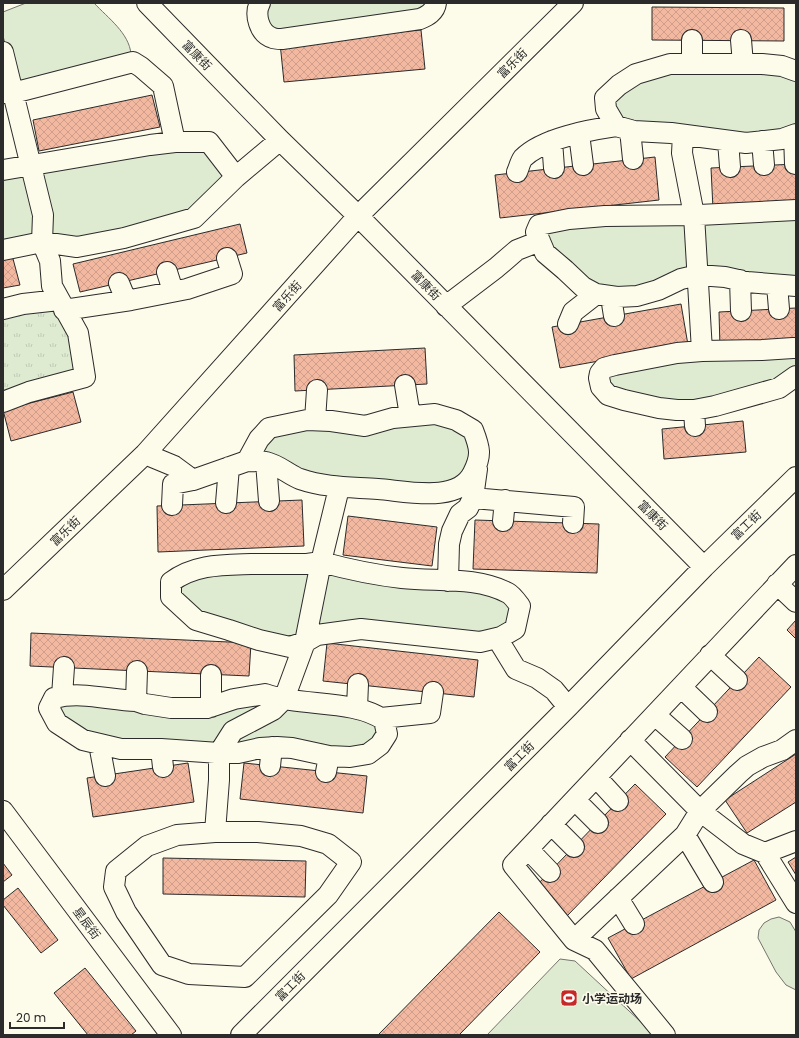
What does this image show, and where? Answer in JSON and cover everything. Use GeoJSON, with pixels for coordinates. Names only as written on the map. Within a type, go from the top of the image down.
{"type":"FeatureCollection","features":[{"type":"Feature","properties":{"kind":"street","name":"富康街"},"geometry":{"type":"LineString","coordinates":[[147,3],[280,140],[358,216],[704,567]]}},
{"type":"Feature","properties":{"kind":"street"},"geometry":{"type":"LineString","coordinates":[[260,3],[258,8],[258,16],[260,27],[266,35],[273,39],[282,39],[312,38],[377,29],[420,19],[428,16],[436,6],[436,3]]}},
{"type":"Feature","properties":{"kind":"street","name":"富乐街"},"geometry":{"type":"LineString","coordinates":[[3,590],[145,454],[358,216],[573,3]]}},
{"type":"Feature","properties":{"kind":"street"},"geometry":{"type":"LineString","coordinates":[[692,40],[692,64]]}},
{"type":"Feature","properties":{"kind":"street"},"geometry":{"type":"LineString","coordinates":[[741,40],[742,64]]}},
{"type":"Feature","properties":{"kind":"street"},"geometry":{"type":"LineString","coordinates":[[3,52],[8,93],[32,165],[43,215],[42,242],[50,261],[52,286],[78,333],[85,378],[40,395],[3,402]]}},
{"type":"Feature","properties":{"kind":"street"},"geometry":{"type":"LineString","coordinates":[[8,93],[133,62],[142,67],[164,86],[175,142]]}},
{"type":"Feature","properties":{"kind":"street"},"geometry":{"type":"LineString","coordinates":[[632,159],[623,128],[606,109],[605,98],[619,85],[636,74],[670,64],[742,64],[782,66],[796,71]]}},
{"type":"Feature","properties":{"kind":"street"},"geometry":{"type":"LineString","coordinates":[[517,172],[522,159],[536,148],[552,141],[593,130],[623,128],[746,143],[782,139],[795,134],[795,164]]}},
{"type":"Feature","properties":{"kind":"street"},"geometry":{"type":"LineString","coordinates":[[579,134],[583,165]]}},
{"type":"Feature","properties":{"kind":"street"},"geometry":{"type":"LineString","coordinates":[[683,135],[682,152],[694,215],[702,350]]}},
{"type":"Feature","properties":{"kind":"street"},"geometry":{"type":"LineString","coordinates":[[3,250],[42,242],[77,248],[124,238],[194,218],[236,177],[280,140]]}},
{"type":"Feature","properties":{"kind":"street"},"geometry":{"type":"LineString","coordinates":[[728,140],[730,167]]}},
{"type":"Feature","properties":{"kind":"street"},"geometry":{"type":"LineString","coordinates":[[3,170],[32,165],[73,151],[127,141],[150,145],[175,142],[209,142],[236,177]]}},
{"type":"Feature","properties":{"kind":"street"},"geometry":{"type":"LineString","coordinates":[[552,141],[554,168]]}},
{"type":"Feature","properties":{"kind":"street"},"geometry":{"type":"LineString","coordinates":[[762,141],[764,165]]}},
{"type":"Feature","properties":{"kind":"street"},"geometry":{"type":"LineString","coordinates":[[607,302],[583,287],[545,254],[536,232],[539,225],[605,216],[694,215],[796,210]]}},
{"type":"Feature","properties":{"kind":"street"},"geometry":{"type":"LineString","coordinates":[[446,306],[517,250],[540,241]]}},
{"type":"Feature","properties":{"kind":"street"},"geometry":{"type":"LineString","coordinates":[[3,309],[23,304],[62,305],[122,292],[173,292],[187,289],[232,274],[227,258]]}},
{"type":"Feature","properties":{"kind":"street"},"geometry":{"type":"LineString","coordinates":[[167,272],[173,292]]}},
{"type":"Feature","properties":{"kind":"street"},"geometry":{"type":"LineString","coordinates":[[568,324],[573,312],[607,302],[637,296],[654,300],[681,279],[698,275],[787,285],[779,309]]}},
{"type":"Feature","properties":{"kind":"street"},"geometry":{"type":"LineString","coordinates":[[740,280],[741,311]]}},
{"type":"Feature","properties":{"kind":"street"},"geometry":{"type":"LineString","coordinates":[[796,348],[762,350],[702,350],[615,365],[604,368],[600,373],[599,378],[601,387],[608,394],[624,400],[659,408],[677,410],[694,418],[715,406],[779,388],[796,376]]}},
{"type":"Feature","properties":{"kind":"street"},"geometry":{"type":"LineString","coordinates":[[405,385],[410,416]]}},
{"type":"Feature","properties":{"kind":"street"},"geometry":{"type":"LineString","coordinates":[[315,420],[317,390]]}},
{"type":"Feature","properties":{"kind":"street"},"geometry":{"type":"LineString","coordinates":[[226,503],[238,464],[269,428],[307,420],[365,426],[393,418],[434,414],[456,420],[473,430],[480,447],[473,498],[468,508],[460,514],[452,531],[449,544],[448,580]]}},
{"type":"Feature","properties":{"kind":"street"},"geometry":{"type":"LineString","coordinates":[[145,454],[174,466],[193,480]]}},
{"type":"Feature","properties":{"kind":"street"},"geometry":{"type":"LineString","coordinates":[[172,505],[173,484],[193,480],[238,464],[266,462],[300,479],[339,488],[377,489],[428,494],[446,492],[462,487],[471,478],[478,463]]}},
{"type":"Feature","properties":{"kind":"street"},"geometry":{"type":"LineString","coordinates":[[266,462],[269,502]]}},
{"type":"Feature","properties":{"kind":"street","name":"富工街"},"geometry":{"type":"LineString","coordinates":[[241,1035],[796,476]]}},
{"type":"Feature","properties":{"kind":"street"},"geometry":{"type":"LineString","coordinates":[[215,832],[219,780],[219,753],[232,732],[273,710],[284,699],[305,642],[320,562],[339,488]]}},
{"type":"Feature","properties":{"kind":"street"},"geometry":{"type":"LineString","coordinates":[[473,498],[574,507],[573,523]]}},
{"type":"Feature","properties":{"kind":"street"},"geometry":{"type":"LineString","coordinates":[[503,521],[505,500]]}},
{"type":"Feature","properties":{"kind":"street"},"geometry":{"type":"LineString","coordinates":[[320,562],[350,570],[402,578],[448,580],[483,584],[509,593],[520,606],[515,629],[497,638],[480,642],[361,629],[317,635],[305,642],[290,647],[259,640],[196,620],[171,597],[171,582],[181,575],[197,569],[217,565],[307,564],[320,562]]}},
{"type":"Feature","properties":{"kind":"street"},"geometry":{"type":"LineString","coordinates":[[665,1035],[595,950],[574,940],[513,865],[796,565]]}},
{"type":"Feature","properties":{"kind":"street"},"geometry":{"type":"LineString","coordinates":[[777,584],[796,602]]}},
{"type":"Feature","properties":{"kind":"street"},"geometry":{"type":"LineString","coordinates":[[497,638],[516,669],[537,678],[554,690],[568,707]]}},
{"type":"Feature","properties":{"kind":"street"},"geometry":{"type":"LineString","coordinates":[[710,655],[737,680]]}},
{"type":"Feature","properties":{"kind":"street"},"geometry":{"type":"LineString","coordinates":[[62,696],[64,667]]}},
{"type":"Feature","properties":{"kind":"street"},"geometry":{"type":"LineString","coordinates":[[136,701],[137,671]]}},
{"type":"Feature","properties":{"kind":"street"},"geometry":{"type":"LineString","coordinates":[[210,675],[210,707]]}},
{"type":"Feature","properties":{"kind":"street"},"geometry":{"type":"LineString","coordinates":[[357,708],[358,684]]}},
{"type":"Feature","properties":{"kind":"street"},"geometry":{"type":"LineString","coordinates":[[681,687],[707,712]]}},
{"type":"Feature","properties":{"kind":"street"},"geometry":{"type":"LineString","coordinates":[[381,718],[430,713],[433,692]]}},
{"type":"Feature","properties":{"kind":"street"},"geometry":{"type":"LineString","coordinates":[[265,694],[307,703],[357,708],[377,715],[384,720],[386,734],[380,745],[368,754],[350,757],[328,764],[292,748],[271,756],[260,748],[238,753],[219,753],[162,758],[83,740],[58,723],[49,708],[54,698],[80,695],[136,701],[144,704],[171,708],[210,707],[234,699],[265,694]]}},
{"type":"Feature","properties":{"kind":"street"},"geometry":{"type":"LineString","coordinates":[[655,715],[682,739]]}},
{"type":"Feature","properties":{"kind":"street"},"geometry":{"type":"LineString","coordinates":[[630,740],[700,811],[743,844],[765,853],[796,903]]}},
{"type":"Feature","properties":{"kind":"street"},"geometry":{"type":"LineString","coordinates":[[574,940],[685,835],[700,811],[741,781],[747,766],[763,757],[780,757],[796,740]]}},
{"type":"Feature","properties":{"kind":"street"},"geometry":{"type":"LineString","coordinates":[[99,744],[105,776]]}},
{"type":"Feature","properties":{"kind":"street"},"geometry":{"type":"LineString","coordinates":[[596,777],[618,801]]}},
{"type":"Feature","properties":{"kind":"street"},"geometry":{"type":"LineString","coordinates":[[575,800],[598,822]]}},
{"type":"Feature","properties":{"kind":"street","name":"星辰街"},"geometry":{"type":"LineString","coordinates":[[3,811],[171,1035]]}},
{"type":"Feature","properties":{"kind":"street"},"geometry":{"type":"LineString","coordinates":[[551,824],[574,846]]}},
{"type":"Feature","properties":{"kind":"street"},"geometry":{"type":"LineString","coordinates":[[215,832],[258,832],[301,836],[328,844],[351,862],[328,895],[245,977],[189,974],[162,965],[126,912],[114,887],[116,871],[147,846],[177,835],[215,832]]}},
{"type":"Feature","properties":{"kind":"street"},"geometry":{"type":"LineString","coordinates":[[685,835],[713,882]]}},
{"type":"Feature","properties":{"kind":"street"},"geometry":{"type":"LineString","coordinates":[[765,853],[796,842]]}},
{"type":"Feature","properties":{"kind":"street"},"geometry":{"type":"LineString","coordinates":[[528,849],[550,872]]}},
{"type":"Feature","properties":{"kind":"street"},"geometry":{"type":"LineString","coordinates":[[618,898],[634,924]]}},
{"type":"Feature","properties":{"kind":"green space"},"geometry":{"type":"Polygon","coordinates":[[[26,3],[94,3],[117,26],[126,39],[131,54],[17,86],[3,36],[3,12],[26,3]]]}},
{"type":"Feature","properties":{"kind":"green space"},"geometry":{"type":"Polygon","coordinates":[[[263,3],[434,3],[427,14],[273,36],[263,3]]]}},
{"type":"Feature","properties":{"kind":"green space"},"geometry":{"type":"Polygon","coordinates":[[[670,66],[796,73],[796,132],[780,138],[616,125],[608,98],[670,66]]]}},
{"type":"Feature","properties":{"kind":"green space"},"geometry":{"type":"Polygon","coordinates":[[[207,146],[230,176],[193,213],[124,235],[46,240],[35,167],[207,146]]]}},
{"type":"Feature","properties":{"kind":"green space"},"geometry":{"type":"Polygon","coordinates":[[[29,168],[40,240],[3,245],[3,173],[29,168]]]}},
{"type":"Feature","properties":{"kind":"green space"},"geometry":{"type":"Polygon","coordinates":[[[796,211],[796,284],[700,272],[696,217],[796,211]]]}},
{"type":"Feature","properties":{"kind":"green space"},"geometry":{"type":"Polygon","coordinates":[[[691,218],[695,273],[656,286],[597,292],[546,253],[541,227],[691,218]]]}},
{"type":"Feature","properties":{"kind":"green space"},"geometry":{"type":"Polygon","coordinates":[[[57,304],[74,336],[81,374],[3,397],[3,312],[57,304]]]}},
{"type":"Feature","properties":{"kind":"green space"},"geometry":{"type":"Polygon","coordinates":[[[796,350],[796,372],[703,406],[611,393],[607,370],[796,350]]]}},
{"type":"Feature","properties":{"kind":"green space"},"geometry":{"type":"Polygon","coordinates":[[[431,417],[460,426],[477,448],[460,484],[328,480],[255,456],[271,433],[431,417]]]}},
{"type":"Feature","properties":{"kind":"green space"},"geometry":{"type":"Polygon","coordinates":[[[321,564],[456,582],[519,606],[500,636],[318,632],[321,564]]]}},
{"type":"Feature","properties":{"kind":"green space"},"geometry":{"type":"Polygon","coordinates":[[[314,566],[303,640],[197,618],[175,584],[182,577],[314,566]]]}},
{"type":"Feature","properties":{"kind":"green space"},"geometry":{"type":"Polygon","coordinates":[[[270,698],[217,752],[121,747],[58,721],[57,699],[136,703],[270,698]]]}},
{"type":"Feature","properties":{"kind":"green space"},"geometry":{"type":"Polygon","coordinates":[[[285,701],[355,710],[385,733],[367,752],[239,751],[234,733],[285,701]]]}},
{"type":"Feature","properties":{"kind":"green space"},"geometry":{"type":"Polygon","coordinates":[[[779,917],[790,922],[796,932],[796,990],[786,985],[776,972],[758,938],[759,930],[764,923],[779,917]]]}},
{"type":"Feature","properties":{"kind":"green space","name":"小学运动场"},"geometry":{"type":"Polygon","coordinates":[[[560,959],[575,961],[655,1035],[487,1035],[560,959]]]}},
{"type":"Feature","properties":{"kind":"building"},"geometry":{"type":"Polygon","coordinates":[[[652,7],[784,8],[784,41],[652,40],[652,7]]]}},
{"type":"Feature","properties":{"kind":"building"},"geometry":{"type":"Polygon","coordinates":[[[421,30],[425,69],[284,82],[280,43],[421,30]]]}},
{"type":"Feature","properties":{"kind":"building"},"geometry":{"type":"Polygon","coordinates":[[[152,95],[160,127],[39,151],[33,120],[152,95]]]}},
{"type":"Feature","properties":{"kind":"building"},"geometry":{"type":"Polygon","coordinates":[[[655,157],[659,200],[500,218],[495,175],[655,157]]]}},
{"type":"Feature","properties":{"kind":"building"},"geometry":{"type":"Polygon","coordinates":[[[796,164],[796,206],[713,209],[711,168],[796,164]]]}},
{"type":"Feature","properties":{"kind":"building"},"geometry":{"type":"Polygon","coordinates":[[[240,224],[247,253],[80,292],[73,264],[240,224]]]}},
{"type":"Feature","properties":{"kind":"building"},"geometry":{"type":"Polygon","coordinates":[[[12,255],[20,285],[3,288],[3,257],[12,255]]]}},
{"type":"Feature","properties":{"kind":"building"},"geometry":{"type":"Polygon","coordinates":[[[681,304],[688,345],[560,368],[552,327],[681,304]]]}},
{"type":"Feature","properties":{"kind":"building"},"geometry":{"type":"Polygon","coordinates":[[[796,308],[796,344],[720,348],[719,312],[796,308]]]}},
{"type":"Feature","properties":{"kind":"building"},"geometry":{"type":"Polygon","coordinates":[[[425,348],[427,384],[295,391],[294,355],[425,348]]]}},
{"type":"Feature","properties":{"kind":"building"},"geometry":{"type":"Polygon","coordinates":[[[73,392],[81,422],[11,441],[3,410],[73,392]]]}},
{"type":"Feature","properties":{"kind":"building"},"geometry":{"type":"Polygon","coordinates":[[[743,421],[746,452],[664,459],[662,429],[743,421]]]}},
{"type":"Feature","properties":{"kind":"building"},"geometry":{"type":"Polygon","coordinates":[[[302,500],[304,546],[158,552],[157,506],[302,500]]]}},
{"type":"Feature","properties":{"kind":"building"},"geometry":{"type":"Polygon","coordinates":[[[348,516],[437,527],[432,566],[343,555],[348,516]]]}},
{"type":"Feature","properties":{"kind":"building"},"geometry":{"type":"Polygon","coordinates":[[[475,520],[599,524],[597,573],[473,569],[475,520]]]}},
{"type":"Feature","properties":{"kind":"building"},"geometry":{"type":"Polygon","coordinates":[[[796,620],[796,639],[787,630],[796,620]]]}},
{"type":"Feature","properties":{"kind":"building"},"geometry":{"type":"Polygon","coordinates":[[[31,633],[251,643],[249,676],[30,666],[31,633]]]}},
{"type":"Feature","properties":{"kind":"building"},"geometry":{"type":"Polygon","coordinates":[[[327,643],[478,660],[474,697],[323,681],[327,643]]]}},
{"type":"Feature","properties":{"kind":"building"},"geometry":{"type":"Polygon","coordinates":[[[759,657],[791,687],[697,787],[665,757],[759,657]]]}},
{"type":"Feature","properties":{"kind":"building"},"geometry":{"type":"Polygon","coordinates":[[[796,754],[796,802],[747,833],[725,800],[796,754]]]}},
{"type":"Feature","properties":{"kind":"building"},"geometry":{"type":"Polygon","coordinates":[[[188,763],[194,802],[93,817],[87,778],[188,763]]]}},
{"type":"Feature","properties":{"kind":"building"},"geometry":{"type":"Polygon","coordinates":[[[244,763],[367,776],[363,813],[240,799],[244,763]]]}},
{"type":"Feature","properties":{"kind":"building"},"geometry":{"type":"Polygon","coordinates":[[[635,784],[666,814],[566,917],[535,887],[635,784]]]}},
{"type":"Feature","properties":{"kind":"building"},"geometry":{"type":"Polygon","coordinates":[[[796,857],[796,875],[788,862],[796,857]]]}},
{"type":"Feature","properties":{"kind":"building"},"geometry":{"type":"Polygon","coordinates":[[[163,858],[306,861],[305,897],[163,894],[163,858]]]}},
{"type":"Feature","properties":{"kind":"building"},"geometry":{"type":"Polygon","coordinates":[[[754,860],[776,900],[631,979],[608,938],[754,860]]]}},
{"type":"Feature","properties":{"kind":"building"},"geometry":{"type":"Polygon","coordinates":[[[3,863],[12,875],[3,882],[3,863]]]}},
{"type":"Feature","properties":{"kind":"building"},"geometry":{"type":"Polygon","coordinates":[[[18,888],[58,940],[41,953],[3,905],[3,900],[18,888]]]}},
{"type":"Feature","properties":{"kind":"building"},"geometry":{"type":"Polygon","coordinates":[[[499,912],[540,952],[459,1035],[378,1035],[499,912]]]}},
{"type":"Feature","properties":{"kind":"building"},"geometry":{"type":"Polygon","coordinates":[[[85,968],[136,1031],[131,1035],[88,1035],[54,993],[85,968]]]}},
{"type":"Feature","properties":{"kind":"place","name":"小学运动场"},"geometry":{"type":"Point","coordinates":[569,998]}}]}
